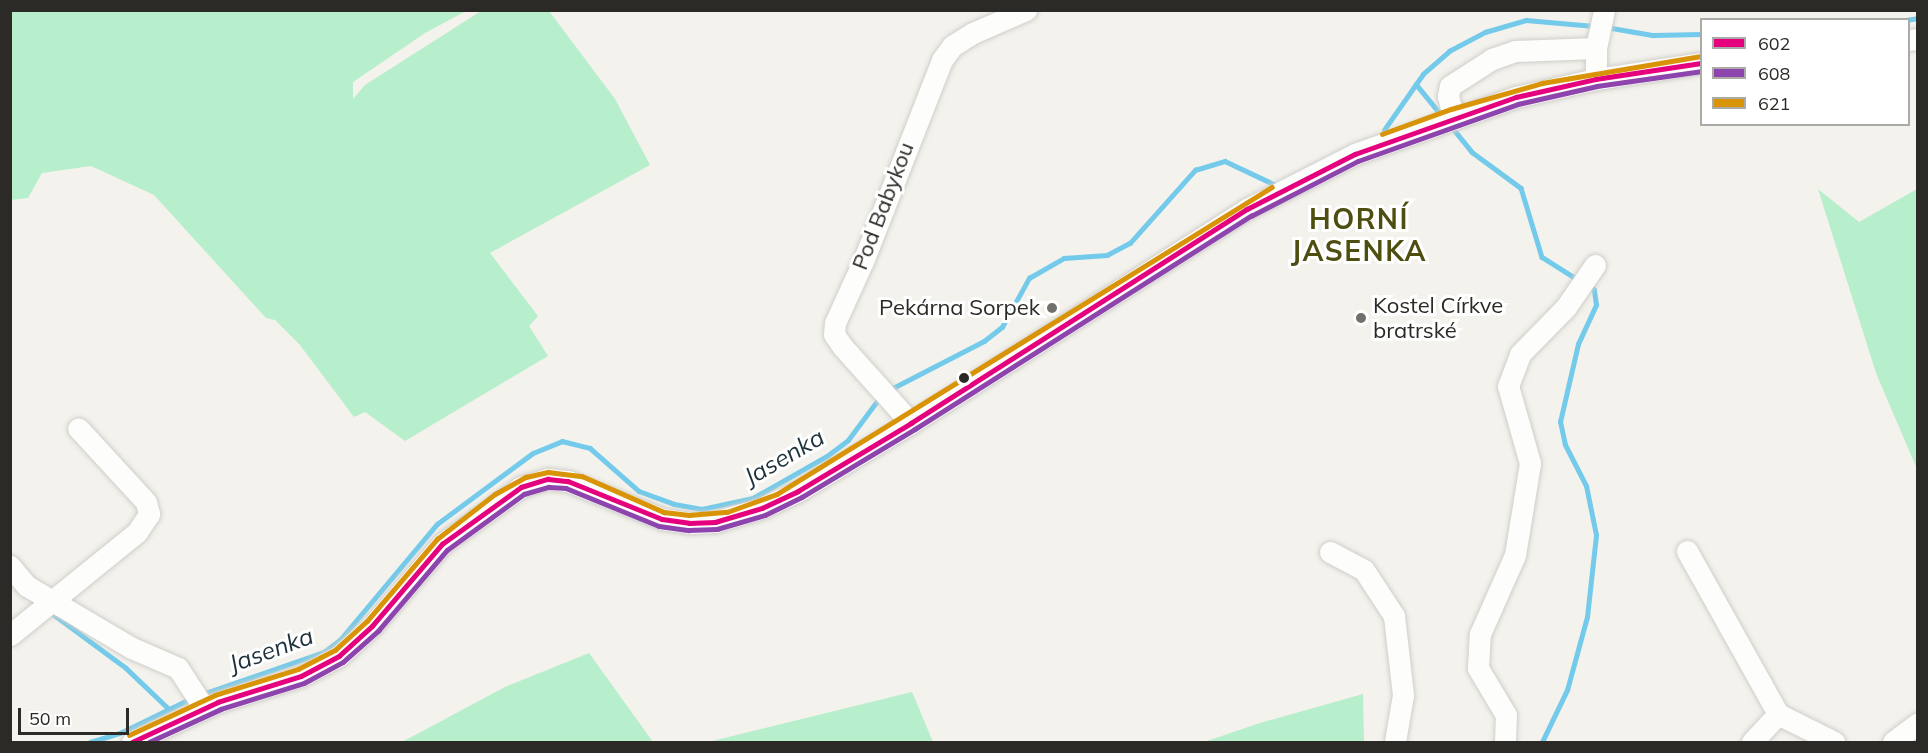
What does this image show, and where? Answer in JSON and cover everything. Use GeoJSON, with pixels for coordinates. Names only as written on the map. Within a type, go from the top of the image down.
{"type":"FeatureCollection","features":[{"type":"Feature","properties":{"kind":"street","name":"Pod Babykou"},"geometry":{"type":"LineString","coordinates":[[911,423],[837,340],[835,323],[871,242],[931,80],[952,46],[1026,10]]}},
{"type":"Feature","properties":{"kind":"street"},"geometry":{"type":"LineString","coordinates":[[1596,79],[1596,48],[1603,13]]}},
{"type":"Feature","properties":{"kind":"street"},"geometry":{"type":"LineString","coordinates":[[1447,119],[1450,86],[1492,59],[1515,51],[1596,48]]}},
{"type":"Feature","properties":{"kind":"street"},"geometry":{"type":"LineString","coordinates":[[132,742],[199,699],[301,676],[339,656],[366,632],[442,544],[520,487],[548,479],[568,481],[662,519],[689,524],[715,522],[789,496],[911,423],[1247,209],[1355,154],[1447,119],[1596,79],[1700,63]]}},
{"type":"Feature","properties":{"kind":"street"},"geometry":{"type":"LineString","coordinates":[[1505,742],[1506,715],[1478,668],[1480,634],[1515,555],[1530,463],[1509,386],[1520,354],[1566,307],[1595,266]]}},
{"type":"Feature","properties":{"kind":"street"},"geometry":{"type":"LineString","coordinates":[[10,635],[138,532],[149,514],[146,502],[78,428]]}},
{"type":"Feature","properties":{"kind":"street"},"geometry":{"type":"LineString","coordinates":[[1687,551],[1778,714],[1834,742]]}},
{"type":"Feature","properties":{"kind":"street"},"geometry":{"type":"LineString","coordinates":[[1330,552],[1364,570],[1394,616],[1403,695],[1395,742]]}},
{"type":"Feature","properties":{"kind":"street"},"geometry":{"type":"LineString","coordinates":[[10,566],[43,608],[178,668],[199,699]]}},
{"type":"Feature","properties":{"kind":"street"},"geometry":{"type":"LineString","coordinates":[[1752,742],[1778,714]]}},
{"type":"Feature","properties":{"kind":"street"},"geometry":{"type":"LineString","coordinates":[[1893,742],[1917,723]]}},
{"type":"Feature","properties":{"kind":"green space"},"geometry":{"type":"Polygon","coordinates":[[[11,10],[466,11],[425,33],[353,82],[353,99],[365,85],[481,11],[549,11],[615,99],[650,165],[490,253],[538,316],[529,326],[548,356],[405,441],[365,412],[354,417],[300,345],[275,320],[266,318],[154,195],[91,166],[42,173],[28,198],[11,200],[11,10]]]}},
{"type":"Feature","properties":{"kind":"green space"},"geometry":{"type":"Polygon","coordinates":[[[1818,189],[1859,222],[1917,189],[1917,469],[1876,373],[1818,189]]]}},
{"type":"Feature","properties":{"kind":"green space"},"geometry":{"type":"Polygon","coordinates":[[[589,653],[653,742],[402,742],[505,687],[589,653]]]}},
{"type":"Feature","properties":{"kind":"green space"},"geometry":{"type":"Polygon","coordinates":[[[912,692],[933,742],[708,742],[912,692]]]}},
{"type":"Feature","properties":{"kind":"green space"},"geometry":{"type":"Polygon","coordinates":[[[1363,694],[1364,742],[1204,742],[1260,723],[1363,694]]]}},
{"type":"Feature","properties":{"kind":"waterway","name":"Jasenka"},"geometry":{"type":"LineString","coordinates":[[1910,19],[1918,18]]}},
{"type":"Feature","properties":{"kind":"waterway","name":"Jasenka"},"geometry":{"type":"LineString","coordinates":[[1384,130],[1423,74],[1449,51],[1485,32],[1526,20],[1594,26]]}},
{"type":"Feature","properties":{"kind":"waterway","name":"Jasenka"},"geometry":{"type":"LineString","coordinates":[[1606,27],[1653,35],[1700,34]]}},
{"type":"Feature","properties":{"kind":"waterway"},"geometry":{"type":"LineString","coordinates":[[1416,84],[1443,117]]}},
{"type":"Feature","properties":{"kind":"waterway"},"geometry":{"type":"LineString","coordinates":[[1451,126],[1472,152],[1521,188],[1542,257],[1577,279]]}},
{"type":"Feature","properties":{"kind":"waterway","name":"Jasenka"},"geometry":{"type":"LineString","coordinates":[[889,390],[984,341],[1002,327],[1029,278],[1064,258],[1107,255],[1130,243],[1195,170],[1225,161],[1278,186]]}},
{"type":"Feature","properties":{"kind":"waterway"},"geometry":{"type":"LineString","coordinates":[[1542,742],[1567,690],[1587,617],[1596,535],[1586,486],[1565,445],[1560,422],[1578,344],[1596,305],[1594,290],[1587,285]]}},
{"type":"Feature","properties":{"kind":"waterway","name":"Jasenka"},"geometry":{"type":"LineString","coordinates":[[203,694],[324,652],[340,640],[437,524],[533,453],[562,441],[590,448],[639,491],[674,504],[702,509],[753,498],[827,456],[848,440],[880,397]]}},
{"type":"Feature","properties":{"kind":"waterway"},"geometry":{"type":"LineString","coordinates":[[49,611],[126,668],[169,709]]}},
{"type":"Feature","properties":{"kind":"waterway","name":"Jasenka"},"geometry":{"type":"LineString","coordinates":[[90,742],[120,733],[192,698]]}},
{"type":"Feature","properties":{"kind":"transit line","name":"621"},"geometry":{"type":"LineString","coordinates":[[1382,134],[1451,109],[1542,83],[1700,56]]}},
{"type":"Feature","properties":{"kind":"transit line","name":"602"},"geometry":{"type":"LineString","coordinates":[[132,742],[218,702],[301,676],[339,656],[372,626],[442,544],[521,487],[548,479],[568,481],[662,519],[689,523],[715,522],[762,508],[798,491],[911,423],[1247,209],[1355,154],[1516,97],[1596,79],[1700,63]]}},
{"type":"Feature","properties":{"kind":"transit line","name":"608"},"geometry":{"type":"LineString","coordinates":[[149,742],[221,709],[304,683],[343,662],[378,631],[447,550],[524,494],[549,487],[566,488],[659,526],[689,530],[717,529],[765,515],[802,497],[915,429],[1251,216],[1358,161],[1518,104],[1597,86],[1700,71]]}},
{"type":"Feature","properties":{"kind":"transit line","name":"621"},"geometry":{"type":"LineString","coordinates":[[129,735],[215,695],[298,669],[335,650],[367,621],[437,539],[495,494],[526,477],[548,472],[582,476],[664,512],[689,515],[727,512],[777,494],[1272,187]]}},
{"type":"Feature","properties":{"kind":"place","name":"Pekárna Sorpek"},"geometry":{"type":"Point","coordinates":[1052,308]}},
{"type":"Feature","properties":{"kind":"place","name":"Kostel Církve bratrské"},"geometry":{"type":"Point","coordinates":[1361,318]}},
{"type":"Feature","properties":{"kind":"district","name":"HORNÍ JASENKA"},"geometry":{"type":"Point","coordinates":[1359,235]}}]}
